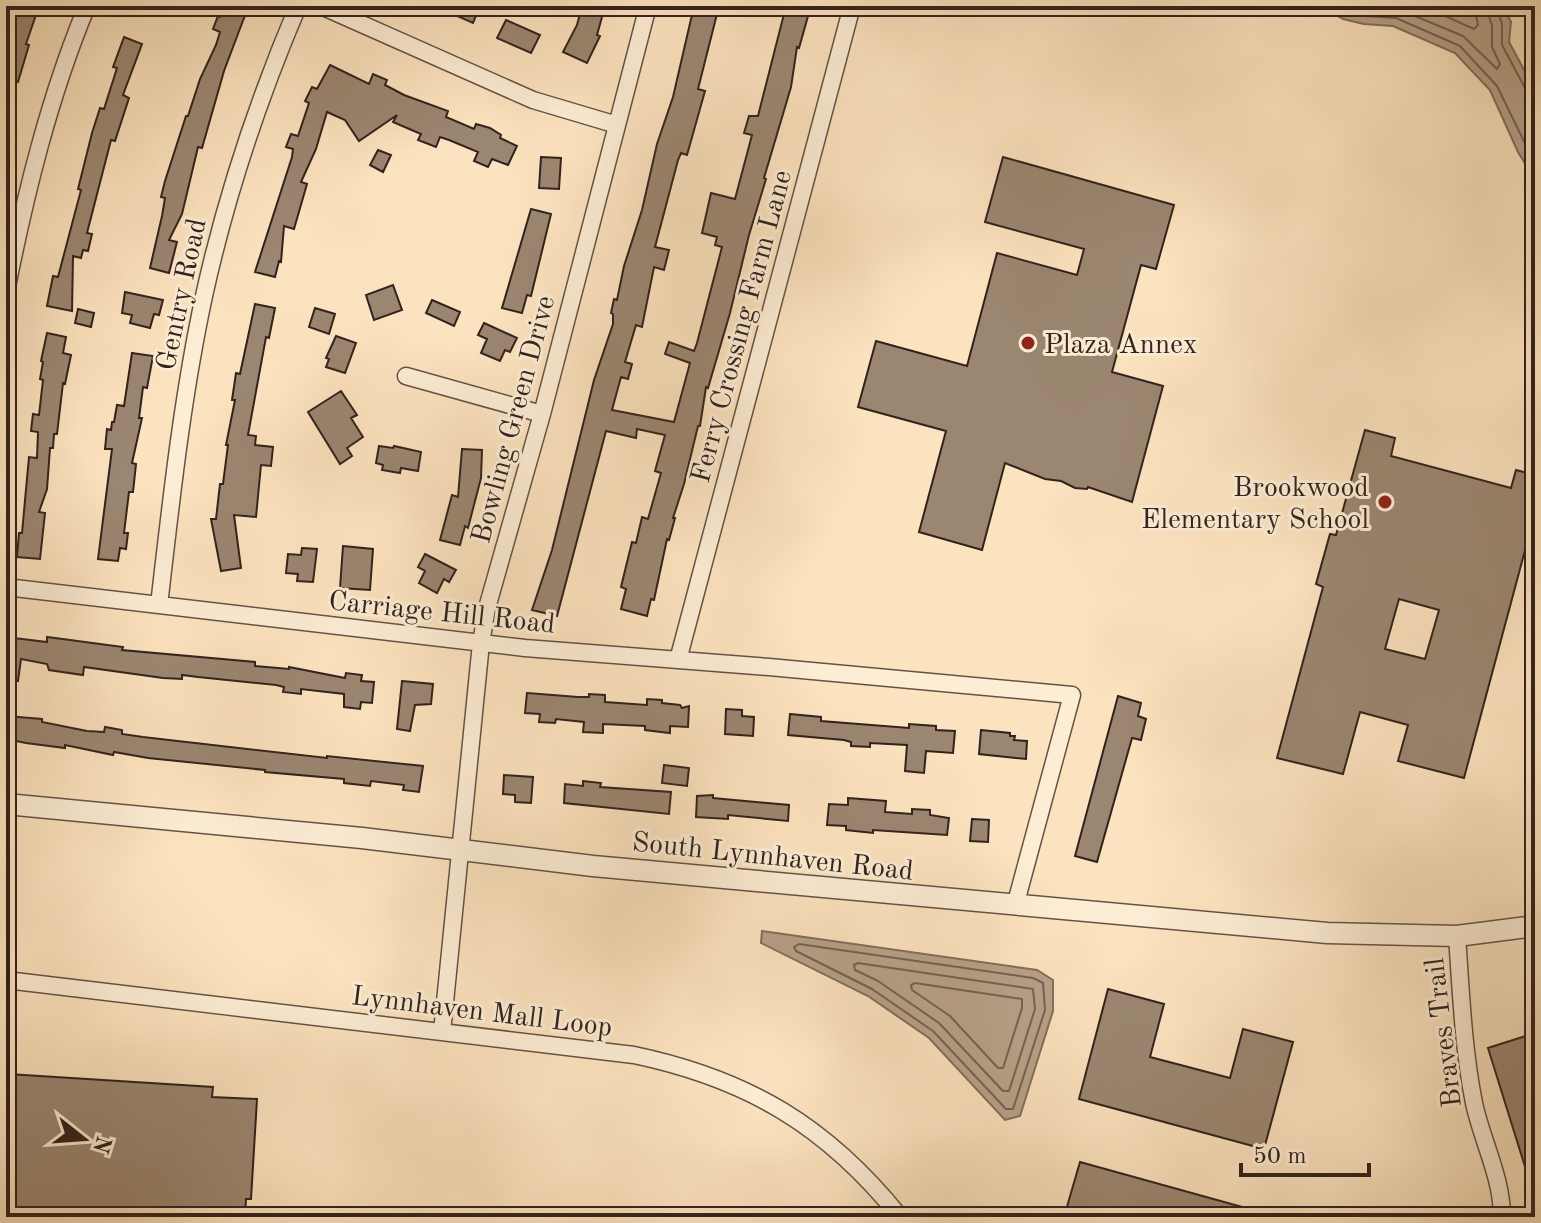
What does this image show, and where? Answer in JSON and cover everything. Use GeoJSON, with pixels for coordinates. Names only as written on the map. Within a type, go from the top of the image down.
{"type":"FeatureCollection","features":[{"type":"Feature","properties":{"kind":"street"},"geometry":{"type":"LineString","coordinates":[[6,292],[38,155],[87,6]]}},
{"type":"Feature","properties":{"kind":"street","name":"Gentry Road"},"geometry":{"type":"LineString","coordinates":[[159,605],[189,375],[204,297],[245,144],[298,6]]}},
{"type":"Feature","properties":{"kind":"street"},"geometry":{"type":"LineString","coordinates":[[321,6],[533,100],[617,125]]}},
{"type":"Feature","properties":{"kind":"street","name":"Bowling Green Drive"},"geometry":{"type":"LineString","coordinates":[[442,1032],[487,608],[542,414],[648,6]]}},
{"type":"Feature","properties":{"kind":"street","name":"Ferry Crossing Farm Lane"},"geometry":{"type":"LineString","coordinates":[[678,660],[852,6]]}},
{"type":"Feature","properties":{"kind":"street"},"geometry":{"type":"LineString","coordinates":[[406,376],[542,414]]}},
{"type":"Feature","properties":{"kind":"street","name":"Carriage Hill Road"},"geometry":{"type":"LineString","coordinates":[[6,587],[481,643],[1072,695],[1015,906]]}},
{"type":"Feature","properties":{"kind":"street","name":"South Lynnhaven Road"},"geometry":{"type":"LineString","coordinates":[[6,804],[362,838],[460,852],[1327,933],[1457,936],[1535,926]]}},
{"type":"Feature","properties":{"kind":"street","name":"Braves Trail"},"geometry":{"type":"LineString","coordinates":[[1457,936],[1466,1059],[1475,1107],[1498,1181],[1502,1217]]}},
{"type":"Feature","properties":{"kind":"street","name":"Lynnhaven Mall Loop"},"geometry":{"type":"LineString","coordinates":[[6,980],[634,1055],[675,1064],[744,1089],[816,1133],[853,1162],[900,1217]]}},
{"type":"Feature","properties":{"kind":"water"},"geometry":{"type":"Polygon","coordinates":[[[1321,6],[1503,7],[1511,22],[1509,42],[1535,90],[1535,180],[1518,152],[1490,90],[1455,53],[1393,26],[1343,19],[1321,6]]]}},
{"type":"Feature","properties":{"kind":"water"},"geometry":{"type":"Polygon","coordinates":[[[762,931],[1037,970],[1053,980],[1053,1011],[1020,1116],[1005,1120],[929,1038],[868,996],[761,943],[762,931]]]}},
{"type":"Feature","properties":{"kind":"building"},"geometry":{"type":"Polygon","coordinates":[[[16,6],[39,6],[26,44],[29,45],[18,82],[6,78],[6,35],[16,6]]]}},
{"type":"Feature","properties":{"kind":"building"},"geometry":{"type":"Polygon","coordinates":[[[230,6],[247,10],[224,71],[202,148],[198,147],[182,214],[169,240],[177,242],[169,273],[150,268],[162,216],[165,198],[161,197],[165,181],[186,116],[216,45],[220,32],[213,29],[218,16],[223,10],[228,11],[230,6]]]}},
{"type":"Feature","properties":{"kind":"building"},"geometry":{"type":"Polygon","coordinates":[[[435,6],[480,6],[473,23],[435,6]]]}},
{"type":"Feature","properties":{"kind":"building"},"geometry":{"type":"Polygon","coordinates":[[[582,6],[605,6],[597,35],[600,36],[587,63],[563,52],[577,25],[582,6]]]}},
{"type":"Feature","properties":{"kind":"building"},"geometry":{"type":"Polygon","coordinates":[[[696,6],[719,6],[698,89],[705,91],[687,155],[681,153],[678,160],[655,247],[669,250],[664,270],[654,267],[642,327],[636,325],[625,362],[632,364],[628,379],[621,377],[612,410],[674,422],[690,363],[665,354],[669,342],[694,351],[697,343],[722,247],[715,245],[717,237],[702,233],[711,193],[735,199],[752,135],[744,133],[749,116],[758,116],[786,6],[810,9],[797,47],[791,87],[730,313],[706,387],[700,426],[667,539],[654,600],[651,599],[647,616],[621,609],[626,589],[621,587],[632,542],[636,543],[642,517],[648,519],[661,473],[655,471],[665,435],[637,429],[636,438],[606,431],[557,616],[532,610],[552,550],[594,380],[613,324],[611,313],[614,299],[617,300],[696,6]]]}},
{"type":"Feature","properties":{"kind":"building"},"geometry":{"type":"Polygon","coordinates":[[[506,20],[540,35],[531,53],[497,38],[506,20]]]}},
{"type":"Feature","properties":{"kind":"building"},"geometry":{"type":"Polygon","coordinates":[[[124,37],[142,44],[123,95],[129,98],[115,141],[111,140],[87,233],[92,234],[88,251],[83,250],[81,258],[73,256],[72,311],[47,306],[53,276],[58,277],[81,190],[78,189],[92,133],[100,108],[104,109],[117,68],[113,67],[124,37]]]}},
{"type":"Feature","properties":{"kind":"building"},"geometry":{"type":"Polygon","coordinates":[[[330,65],[369,84],[373,74],[387,80],[385,85],[404,95],[448,111],[446,117],[474,129],[476,124],[490,128],[501,135],[500,138],[517,146],[508,165],[492,159],[488,167],[474,161],[478,152],[449,140],[440,137],[436,147],[418,140],[421,134],[393,122],[397,115],[359,141],[345,120],[327,112],[316,149],[301,182],[307,184],[294,229],[284,226],[281,262],[275,277],[255,272],[292,157],[293,149],[286,147],[291,134],[298,136],[309,103],[305,101],[312,87],[317,89],[330,65]]]}},
{"type":"Feature","properties":{"kind":"building"},"geometry":{"type":"Polygon","coordinates":[[[378,150],[391,155],[383,172],[370,165],[378,150]]]}},
{"type":"Feature","properties":{"kind":"building"},"geometry":{"type":"Polygon","coordinates":[[[541,157],[561,158],[559,189],[539,188],[541,157]]]}},
{"type":"Feature","properties":{"kind":"building"},"geometry":{"type":"Polygon","coordinates":[[[1003,157],[1174,205],[1156,269],[1141,265],[1112,372],[1163,386],[1132,502],[1088,487],[1075,488],[1061,481],[1045,479],[1005,463],[982,550],[919,532],[946,431],[858,407],[876,341],[967,366],[997,253],[1077,275],[1084,249],[985,222],[1003,157]]]}},
{"type":"Feature","properties":{"kind":"building"},"geometry":{"type":"Polygon","coordinates":[[[531,209],[551,214],[531,296],[527,295],[522,313],[502,308],[531,209]]]}},
{"type":"Feature","properties":{"kind":"building"},"geometry":{"type":"Polygon","coordinates":[[[393,285],[402,310],[374,320],[366,295],[393,285]]]}},
{"type":"Feature","properties":{"kind":"building"},"geometry":{"type":"Polygon","coordinates":[[[125,292],[163,300],[159,315],[154,314],[150,328],[130,323],[132,315],[122,313],[125,292]]]}},
{"type":"Feature","properties":{"kind":"building"},"geometry":{"type":"Polygon","coordinates":[[[432,300],[460,312],[454,326],[426,313],[432,300]]]}},
{"type":"Feature","properties":{"kind":"building"},"geometry":{"type":"Polygon","coordinates":[[[255,304],[275,308],[269,338],[266,337],[248,435],[256,436],[255,445],[273,447],[271,466],[261,465],[256,517],[234,515],[241,568],[221,571],[211,519],[216,519],[235,400],[232,400],[236,373],[240,374],[255,304]]]}},
{"type":"Feature","properties":{"kind":"building"},"geometry":{"type":"Polygon","coordinates":[[[315,308],[335,314],[329,334],[309,327],[315,308]]]}},
{"type":"Feature","properties":{"kind":"building"},"geometry":{"type":"Polygon","coordinates":[[[78,309],[94,313],[91,327],[75,323],[78,309]]]}},
{"type":"Feature","properties":{"kind":"building"},"geometry":{"type":"Polygon","coordinates":[[[484,323],[517,338],[510,352],[505,350],[500,361],[481,353],[487,339],[478,335],[484,323]]]}},
{"type":"Feature","properties":{"kind":"building"},"geometry":{"type":"Polygon","coordinates":[[[47,333],[66,337],[63,353],[71,355],[63,383],[57,434],[54,434],[53,448],[50,448],[47,489],[39,512],[45,513],[40,559],[17,557],[29,457],[37,458],[38,432],[31,431],[33,414],[39,415],[43,380],[40,379],[41,361],[47,333]]]}},
{"type":"Feature","properties":{"kind":"building"},"geometry":{"type":"Polygon","coordinates":[[[336,336],[356,343],[345,373],[326,367],[329,359],[326,358],[336,336]]]}},
{"type":"Feature","properties":{"kind":"building"},"geometry":{"type":"Polygon","coordinates":[[[132,353],[153,356],[147,388],[143,387],[139,418],[142,418],[132,463],[136,464],[124,533],[128,533],[126,549],[120,548],[118,561],[98,559],[112,449],[105,449],[107,429],[111,430],[117,405],[124,406],[132,353]]]}},
{"type":"Feature","properties":{"kind":"building"},"geometry":{"type":"Polygon","coordinates":[[[341,391],[357,415],[351,418],[363,437],[347,448],[352,456],[340,464],[308,412],[341,391]]]}},
{"type":"Feature","properties":{"kind":"building"},"geometry":{"type":"Polygon","coordinates":[[[1365,430],[1395,438],[1391,456],[1511,488],[1516,470],[1535,475],[1535,513],[1464,778],[1398,761],[1408,725],[1360,712],[1343,774],[1277,758],[1323,587],[1316,584],[1330,534],[1336,535],[1365,430]],[[1399,599],[1385,649],[1425,659],[1439,610],[1399,599]]]}},
{"type":"Feature","properties":{"kind":"building"},"geometry":{"type":"Polygon","coordinates":[[[379,446],[421,452],[418,471],[401,468],[400,473],[382,470],[383,465],[376,463],[379,446]]]}},
{"type":"Feature","properties":{"kind":"building"},"geometry":{"type":"Polygon","coordinates":[[[462,449],[482,450],[481,478],[468,528],[465,526],[460,545],[440,540],[452,495],[458,497],[462,449]]]}},
{"type":"Feature","properties":{"kind":"building"},"geometry":{"type":"Polygon","coordinates":[[[343,546],[373,549],[370,590],[340,588],[343,546]]]}},
{"type":"Feature","properties":{"kind":"building"},"geometry":{"type":"Polygon","coordinates":[[[302,548],[317,549],[313,582],[297,581],[298,574],[286,573],[288,554],[301,555],[302,548]]]}},
{"type":"Feature","properties":{"kind":"building"},"geometry":{"type":"Polygon","coordinates":[[[425,554],[456,570],[449,582],[444,579],[437,593],[419,583],[425,571],[418,567],[425,554]]]}},
{"type":"Feature","properties":{"kind":"building"},"geometry":{"type":"Polygon","coordinates":[[[6,637],[47,642],[47,637],[123,647],[122,650],[255,662],[255,666],[289,667],[345,678],[346,673],[362,675],[361,681],[374,682],[372,703],[361,702],[360,709],[344,707],[344,694],[301,689],[301,694],[283,692],[284,687],[276,685],[182,675],[182,679],[163,678],[84,667],[83,675],[49,670],[47,664],[21,659],[18,681],[6,679],[6,637]]]}},
{"type":"Feature","properties":{"kind":"building"},"geometry":{"type":"Polygon","coordinates":[[[402,681],[433,684],[431,704],[415,705],[410,731],[397,729],[402,681]]]}},
{"type":"Feature","properties":{"kind":"building"},"geometry":{"type":"Polygon","coordinates":[[[527,693],[578,697],[605,695],[605,702],[647,705],[647,699],[662,700],[662,703],[680,705],[682,708],[689,706],[688,727],[670,726],[670,733],[645,730],[645,726],[603,724],[603,733],[583,732],[584,722],[556,719],[555,723],[539,722],[540,714],[525,713],[527,693]]]}},
{"type":"Feature","properties":{"kind":"building"},"geometry":{"type":"Polygon","coordinates":[[[1118,696],[1141,703],[1138,716],[1146,719],[1141,740],[1132,738],[1097,862],[1075,856],[1118,696]]]}},
{"type":"Feature","properties":{"kind":"building"},"geometry":{"type":"Polygon","coordinates":[[[726,709],[742,710],[742,716],[754,717],[753,736],[725,734],[726,709]]]}},
{"type":"Feature","properties":{"kind":"building"},"geometry":{"type":"Polygon","coordinates":[[[790,714],[821,717],[821,721],[909,728],[909,724],[936,726],[936,730],[955,731],[953,753],[926,751],[924,773],[905,771],[907,745],[870,743],[870,747],[851,746],[851,742],[844,740],[788,735],[790,714]]]}},
{"type":"Feature","properties":{"kind":"building"},"geometry":{"type":"Polygon","coordinates":[[[6,716],[42,719],[42,722],[87,731],[104,732],[105,727],[122,730],[122,734],[143,737],[423,766],[419,792],[403,790],[404,785],[371,781],[370,786],[344,783],[344,779],[26,743],[6,739],[6,716]]]}},
{"type":"Feature","properties":{"kind":"building"},"geometry":{"type":"Polygon","coordinates":[[[981,730],[1010,733],[1010,736],[1015,736],[1014,740],[1027,741],[1026,759],[979,754],[981,730]]]}},
{"type":"Feature","properties":{"kind":"building"},"geometry":{"type":"Polygon","coordinates":[[[664,765],[689,768],[687,786],[662,783],[664,765]]]}},
{"type":"Feature","properties":{"kind":"building"},"geometry":{"type":"Polygon","coordinates":[[[504,775],[533,777],[531,803],[515,802],[515,795],[503,794],[504,775]]]}},
{"type":"Feature","properties":{"kind":"building"},"geometry":{"type":"Polygon","coordinates":[[[583,781],[601,783],[600,787],[671,792],[669,814],[564,803],[565,784],[583,786],[583,781]]]}},
{"type":"Feature","properties":{"kind":"building"},"geometry":{"type":"Polygon","coordinates":[[[713,795],[713,798],[789,805],[788,821],[728,815],[728,819],[696,817],[697,796],[713,795]]]}},
{"type":"Feature","properties":{"kind":"building"},"geometry":{"type":"Polygon","coordinates":[[[848,798],[886,801],[885,812],[912,814],[912,809],[930,810],[930,815],[949,818],[947,835],[873,830],[873,833],[827,825],[829,804],[848,805],[848,798]]]}},
{"type":"Feature","properties":{"kind":"building"},"geometry":{"type":"Polygon","coordinates":[[[972,819],[989,820],[988,842],[970,841],[972,819]]]}},
{"type":"Feature","properties":{"kind":"building"},"geometry":{"type":"Polygon","coordinates":[[[1108,989],[1164,1004],[1150,1057],[1230,1078],[1243,1029],[1293,1042],[1264,1149],[1079,1099],[1108,989]]]}},
{"type":"Feature","properties":{"kind":"building"},"geometry":{"type":"Polygon","coordinates":[[[1535,1033],[1535,1189],[1532,1189],[1488,1048],[1535,1033]]]}},
{"type":"Feature","properties":{"kind":"building"},"geometry":{"type":"Polygon","coordinates":[[[8,1074],[213,1087],[212,1097],[257,1099],[251,1199],[246,1199],[245,1217],[6,1217],[8,1074]]]}},
{"type":"Feature","properties":{"kind":"building"},"geometry":{"type":"Polygon","coordinates":[[[1080,1162],[1264,1213],[1264,1217],[1064,1217],[1080,1162]]]}},
{"type":"Feature","properties":{"kind":"place","name":"Plaza Annex"},"geometry":{"type":"Point","coordinates":[1028,343]}},
{"type":"Feature","properties":{"kind":"place","name":"Brookwood Elementary School"},"geometry":{"type":"Point","coordinates":[1385,502]}}]}
